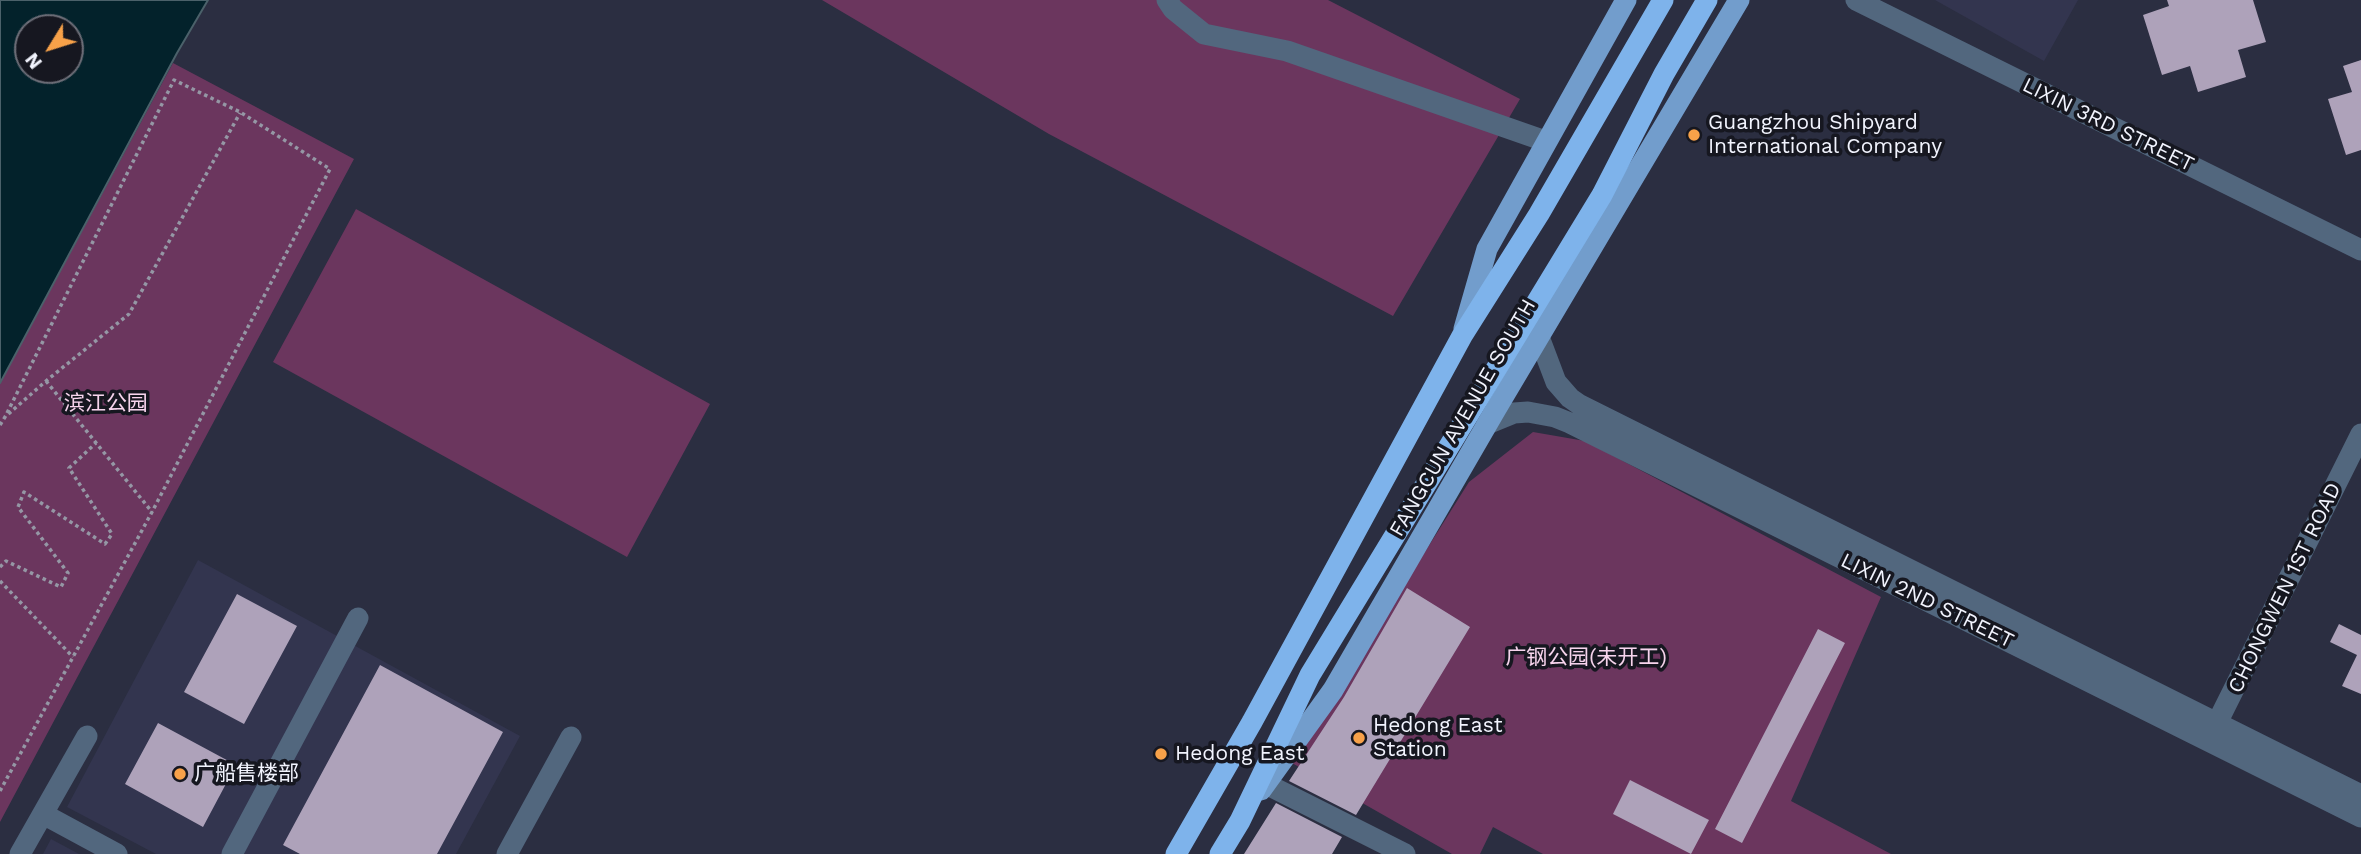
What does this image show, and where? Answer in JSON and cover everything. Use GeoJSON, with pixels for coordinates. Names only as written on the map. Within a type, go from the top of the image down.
{"type":"FeatureCollection","features":[{"type":"Feature","properties":{"kind":"highway"},"geometry":{"type":"LineString","coordinates":[[1462,336],[1539,214],[1663,0]]}},
{"type":"Feature","properties":{"kind":"highway"},"geometry":{"type":"LineString","coordinates":[[1240,821],[1310,675],[1602,195],[1664,75],[1707,0]]}},
{"type":"Feature","properties":{"kind":"highway","name":"FANGCUN AVENUE SOUTH"},"geometry":{"type":"LineString","coordinates":[[1176,854],[1252,722],[1462,336]]}},
{"type":"Feature","properties":{"kind":"highway","name":"FANGCUN AVENUE SOUTH"},"geometry":{"type":"LineString","coordinates":[[1220,854],[1240,821]]}},
{"type":"Feature","properties":{"kind":"main road","name":"FANGCUN AVENUE SOUTH"},"geometry":{"type":"LineString","coordinates":[[1462,336],[1487,249],[1626,0]]}},
{"type":"Feature","properties":{"kind":"main road","name":"FANGCUN AVENUE SOUTH"},"geometry":{"type":"LineString","coordinates":[[1240,821],[1333,690],[1739,0]]}},
{"type":"Feature","properties":{"kind":"street"},"geometry":{"type":"LineString","coordinates":[[1167,0],[1173,9],[1204,34],[1287,51],[1545,141]]}},
{"type":"Feature","properties":{"kind":"street","name":"LIXIN 3RD STREET"},"geometry":{"type":"LineString","coordinates":[[1856,0],[2361,250]]}},
{"type":"Feature","properties":{"kind":"street","name":"LIXIN 2ND STREET"},"geometry":{"type":"LineString","coordinates":[[1539,337],[1556,382],[1580,405],[2213,732],[2361,817]]}},
{"type":"Feature","properties":{"kind":"street","name":"LIXIN 2ND STREET"},"geometry":{"type":"LineString","coordinates":[[1488,424],[1502,417],[1528,412],[1570,423],[2213,732],[2361,795]]}},
{"type":"Feature","properties":{"kind":"street","name":"CHONGWEN 1ST ROAD"},"geometry":{"type":"LineString","coordinates":[[2213,732],[2361,434]]}},
{"type":"Feature","properties":{"kind":"street"},"geometry":{"type":"LineString","coordinates":[[232,854],[358,618]]}},
{"type":"Feature","properties":{"kind":"street"},"geometry":{"type":"LineString","coordinates":[[20,854],[87,736]]}},
{"type":"Feature","properties":{"kind":"street"},"geometry":{"type":"LineString","coordinates":[[507,854],[571,737]]}},
{"type":"Feature","properties":{"kind":"street"},"geometry":{"type":"LineString","coordinates":[[1266,784],[1405,854]]}},
{"type":"Feature","properties":{"kind":"street"},"geometry":{"type":"LineString","coordinates":[[43,814],[117,854]]}},
{"type":"Feature","properties":{"kind":"path"},"geometry":{"type":"LineString","coordinates":[[0,425],[174,80],[240,112],[330,169],[152,512],[0,791]]}},
{"type":"Feature","properties":{"kind":"path"},"geometry":{"type":"LineString","coordinates":[[5,417],[129,314],[240,112]]}},
{"type":"Feature","properties":{"kind":"path"},"geometry":{"type":"LineString","coordinates":[[46,381],[152,512]]}},
{"type":"Feature","properties":{"kind":"path"},"geometry":{"type":"LineString","coordinates":[[0,567],[6,561],[61,587],[68,573],[18,507],[24,492],[105,544],[111,534],[69,468],[96,443]]}},
{"type":"Feature","properties":{"kind":"path"},"geometry":{"type":"LineString","coordinates":[[0,581],[73,657]]}},
{"type":"Feature","properties":{"kind":"path"},"geometry":{"type":"LineString","coordinates":[[0,772],[8,776]]}},
{"type":"Feature","properties":{"kind":"shaded area"},"geometry":{"type":"Polygon","coordinates":[[[0,0],[208,0],[0,383],[0,0]]]}},
{"type":"Feature","properties":{"kind":"shaded area"},"geometry":{"type":"Polygon","coordinates":[[[1935,0],[2078,0],[2044,61],[1935,0]]]}},
{"type":"Feature","properties":{"kind":"shaded area"},"geometry":{"type":"Polygon","coordinates":[[[198,560],[520,736],[456,854],[156,854],[67,807],[198,560]]]}},
{"type":"Feature","properties":{"kind":"shaded area"},"geometry":{"type":"Polygon","coordinates":[[[51,839],[79,854],[43,854],[51,839]]]}},
{"type":"Feature","properties":{"kind":"green space"},"geometry":{"type":"Polygon","coordinates":[[[822,0],[1328,0],[1520,99],[1393,316],[1049,134],[822,0]]]}},
{"type":"Feature","properties":{"kind":"green space","name":"滨江公园"},"geometry":{"type":"Polygon","coordinates":[[[173,63],[354,159],[0,822],[0,383],[173,63]]]}},
{"type":"Feature","properties":{"kind":"green space"},"geometry":{"type":"Polygon","coordinates":[[[356,209],[710,404],[627,557],[273,362],[356,209]]]}},
{"type":"Feature","properties":{"kind":"green space","name":"广钢公园(未开工)"},"geometry":{"type":"Polygon","coordinates":[[[1533,432],[1585,441],[1881,597],[1791,801],[1891,854],[1543,854],[1493,827],[1480,854],[1452,854],[1292,763],[1469,482],[1533,432]]]}},
{"type":"Feature","properties":{"kind":"building"},"geometry":{"type":"Polygon","coordinates":[[[2167,0],[2253,0],[2266,42],[2238,50],[2246,77],[2198,92],[2190,66],[2162,75],[2143,15],[2169,6],[2167,0]]]}},
{"type":"Feature","properties":{"kind":"building"},"geometry":{"type":"Polygon","coordinates":[[[2361,60],[2361,150],[2346,155],[2328,99],[2352,92],[2343,66],[2361,60]]]}},
{"type":"Feature","properties":{"kind":"building","name":"Hedong East Station"},"geometry":{"type":"Polygon","coordinates":[[[1407,588],[1470,627],[1356,815],[1289,781],[1344,697],[1407,588]]]}},
{"type":"Feature","properties":{"kind":"building"},"geometry":{"type":"Polygon","coordinates":[[[237,594],[297,626],[244,724],[184,692],[237,594]]]}},
{"type":"Feature","properties":{"kind":"building"},"geometry":{"type":"Polygon","coordinates":[[[2339,624],[2361,635],[2361,694],[2342,686],[2357,655],[2330,642],[2339,624]]]}},
{"type":"Feature","properties":{"kind":"building"},"geometry":{"type":"Polygon","coordinates":[[[1818,629],[1845,643],[1742,843],[1715,829],[1818,629]]]}},
{"type":"Feature","properties":{"kind":"building"},"geometry":{"type":"Polygon","coordinates":[[[380,665],[503,732],[437,854],[300,854],[283,845],[380,665]]]}},
{"type":"Feature","properties":{"kind":"building","name":"广船售楼部"},"geometry":{"type":"Polygon","coordinates":[[[158,723],[236,765],[203,827],[125,784],[158,723]]]}},
{"type":"Feature","properties":{"kind":"building"},"geometry":{"type":"Polygon","coordinates":[[[1630,780],[1709,820],[1691,854],[1613,814],[1630,780]]]}},
{"type":"Feature","properties":{"kind":"building"},"geometry":{"type":"Polygon","coordinates":[[[1276,803],[1342,837],[1332,854],[1244,854],[1276,803]]]}},
{"type":"Feature","properties":{"kind":"place","name":"Guangzhou Shipyard International Company"},"geometry":{"type":"Point","coordinates":[1694,135]}},
{"type":"Feature","properties":{"kind":"place","name":"Hedong East Station"},"geometry":{"type":"Point","coordinates":[1359,738]}},
{"type":"Feature","properties":{"kind":"place","name":"Hedong East"},"geometry":{"type":"Point","coordinates":[1161,754]}},
{"type":"Feature","properties":{"kind":"place","name":"广船售楼部"},"geometry":{"type":"Point","coordinates":[180,774]}}]}
